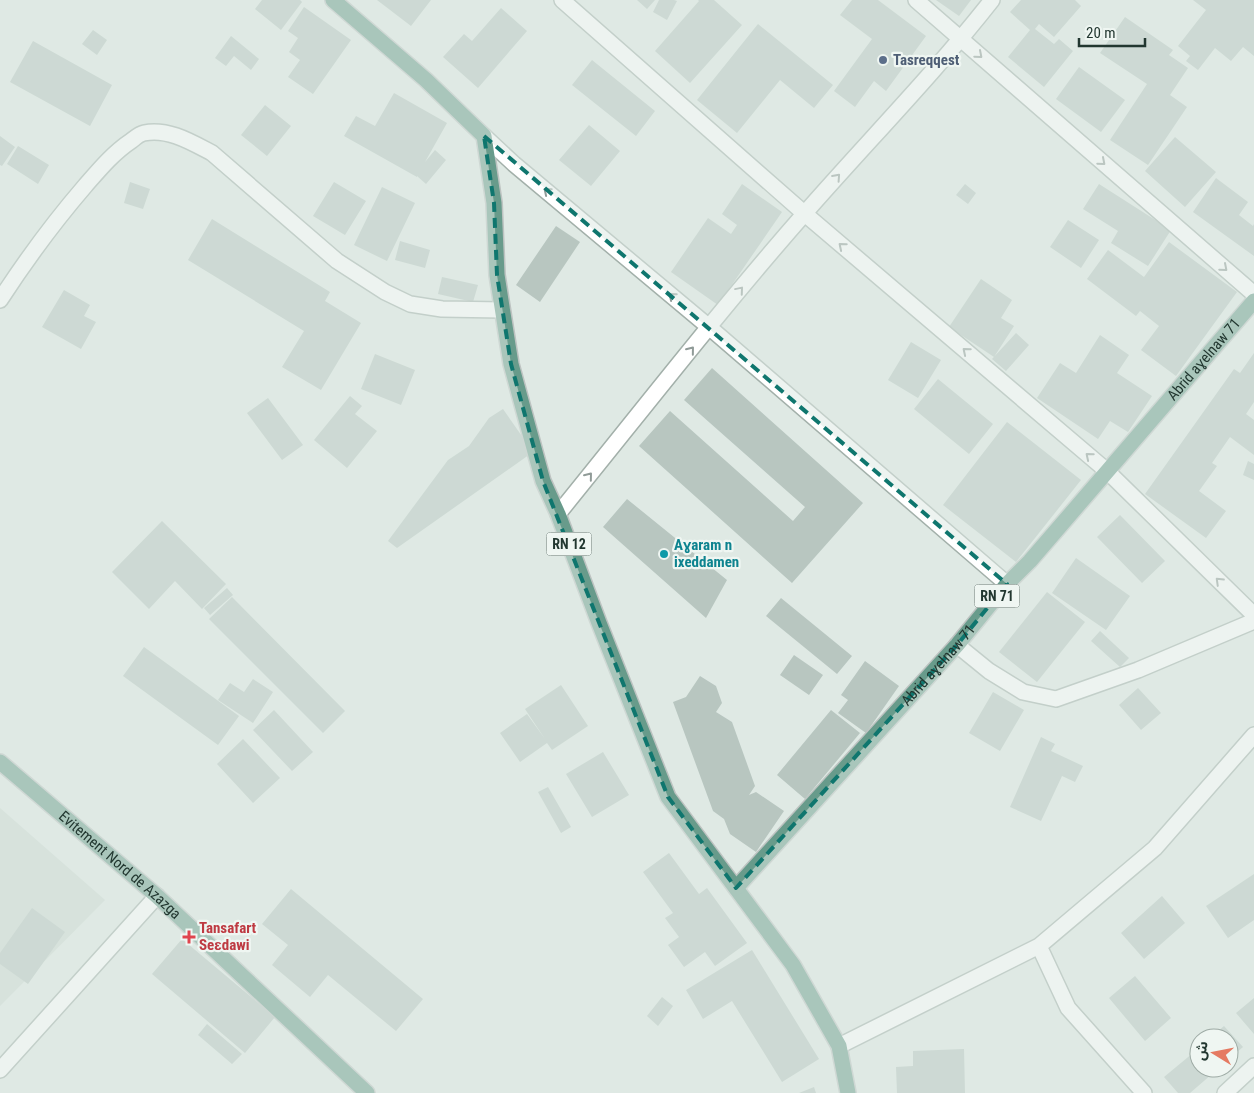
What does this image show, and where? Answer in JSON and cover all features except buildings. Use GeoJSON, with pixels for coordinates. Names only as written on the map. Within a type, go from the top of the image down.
{"type":"FeatureCollection","features":[{"type":"Feature","properties":{"kind":"main road"},"geometry":{"type":"LineString","coordinates":[[333,0],[426,80],[484,136]]}},
{"type":"Feature","properties":{"kind":"main road","name":"RN 12"},"geometry":{"type":"LineString","coordinates":[[484,136],[494,203],[497,275],[511,364],[543,481],[558,514],[668,797],[793,965],[839,1046],[848,1093]]}},
{"type":"Feature","properties":{"kind":"main road","name":"Abrid aɣelnaw 71"},"geometry":{"type":"LineString","coordinates":[[736,888],[957,645],[1007,584],[1030,561],[1254,300]]}},
{"type":"Feature","properties":{"kind":"main road","name":"Evitement Nord de Azazga"},"geometry":{"type":"LineString","coordinates":[[0,762],[157,896],[367,1093]]}},
{"type":"Feature","properties":{"kind":"street"},"geometry":{"type":"LineString","coordinates":[[562,0],[804,214],[1107,471],[1254,615]]}},
{"type":"Feature","properties":{"kind":"street"},"geometry":{"type":"LineString","coordinates":[[916,0],[1254,294]]}},
{"type":"Feature","properties":{"kind":"street"},"geometry":{"type":"LineString","coordinates":[[558,514],[709,327],[804,214],[961,40],[992,0]]}},
{"type":"Feature","properties":{"kind":"street"},"geometry":{"type":"LineString","coordinates":[[0,300],[15,276],[68,206],[118,150],[141,133],[158,131],[172,134],[212,153],[337,261],[385,292],[410,304],[442,308],[502,310]]}},
{"type":"Feature","properties":{"kind":"street"},"geometry":{"type":"LineString","coordinates":[[484,136],[514,164],[709,327],[1007,584]]}},
{"type":"Feature","properties":{"kind":"street"},"geometry":{"type":"LineString","coordinates":[[957,645],[989,671],[1023,692],[1056,699],[1138,670],[1254,621]]}},
{"type":"Feature","properties":{"kind":"street"},"geometry":{"type":"LineString","coordinates":[[839,1046],[1039,946],[1155,848],[1254,735]]}},
{"type":"Feature","properties":{"kind":"street"},"geometry":{"type":"LineString","coordinates":[[0,1070],[157,896]]}},
{"type":"Feature","properties":{"kind":"street"},"geometry":{"type":"LineString","coordinates":[[1039,946],[1068,1008],[1144,1093]]}},
{"type":"Feature","properties":{"kind":"street"},"geometry":{"type":"LineString","coordinates":[[1225,1093],[1254,1066]]}},
{"type":"Feature","properties":{"kind":"highlighted area"},"geometry":{"type":"Polygon","coordinates":[[[484,136],[1007,584],[957,645],[736,888],[668,797],[543,481],[511,364],[497,275],[494,203],[484,136]]]}},
{"type":"Feature","properties":{"kind":"shaded area"},"geometry":{"type":"Polygon","coordinates":[[[0,808],[105,900],[0,1006],[0,808]]]}},
{"type":"Feature","properties":{"kind":"place","name":"Tasreqqest"},"geometry":{"type":"Point","coordinates":[883,60]}},
{"type":"Feature","properties":{"kind":"place","name":"Aɣaram n ixeddamen"},"geometry":{"type":"Point","coordinates":[664,554]}},
{"type":"Feature","properties":{"kind":"place","name":"Tansafart Seɛdawi"},"geometry":{"type":"Point","coordinates":[189,937]}}]}
